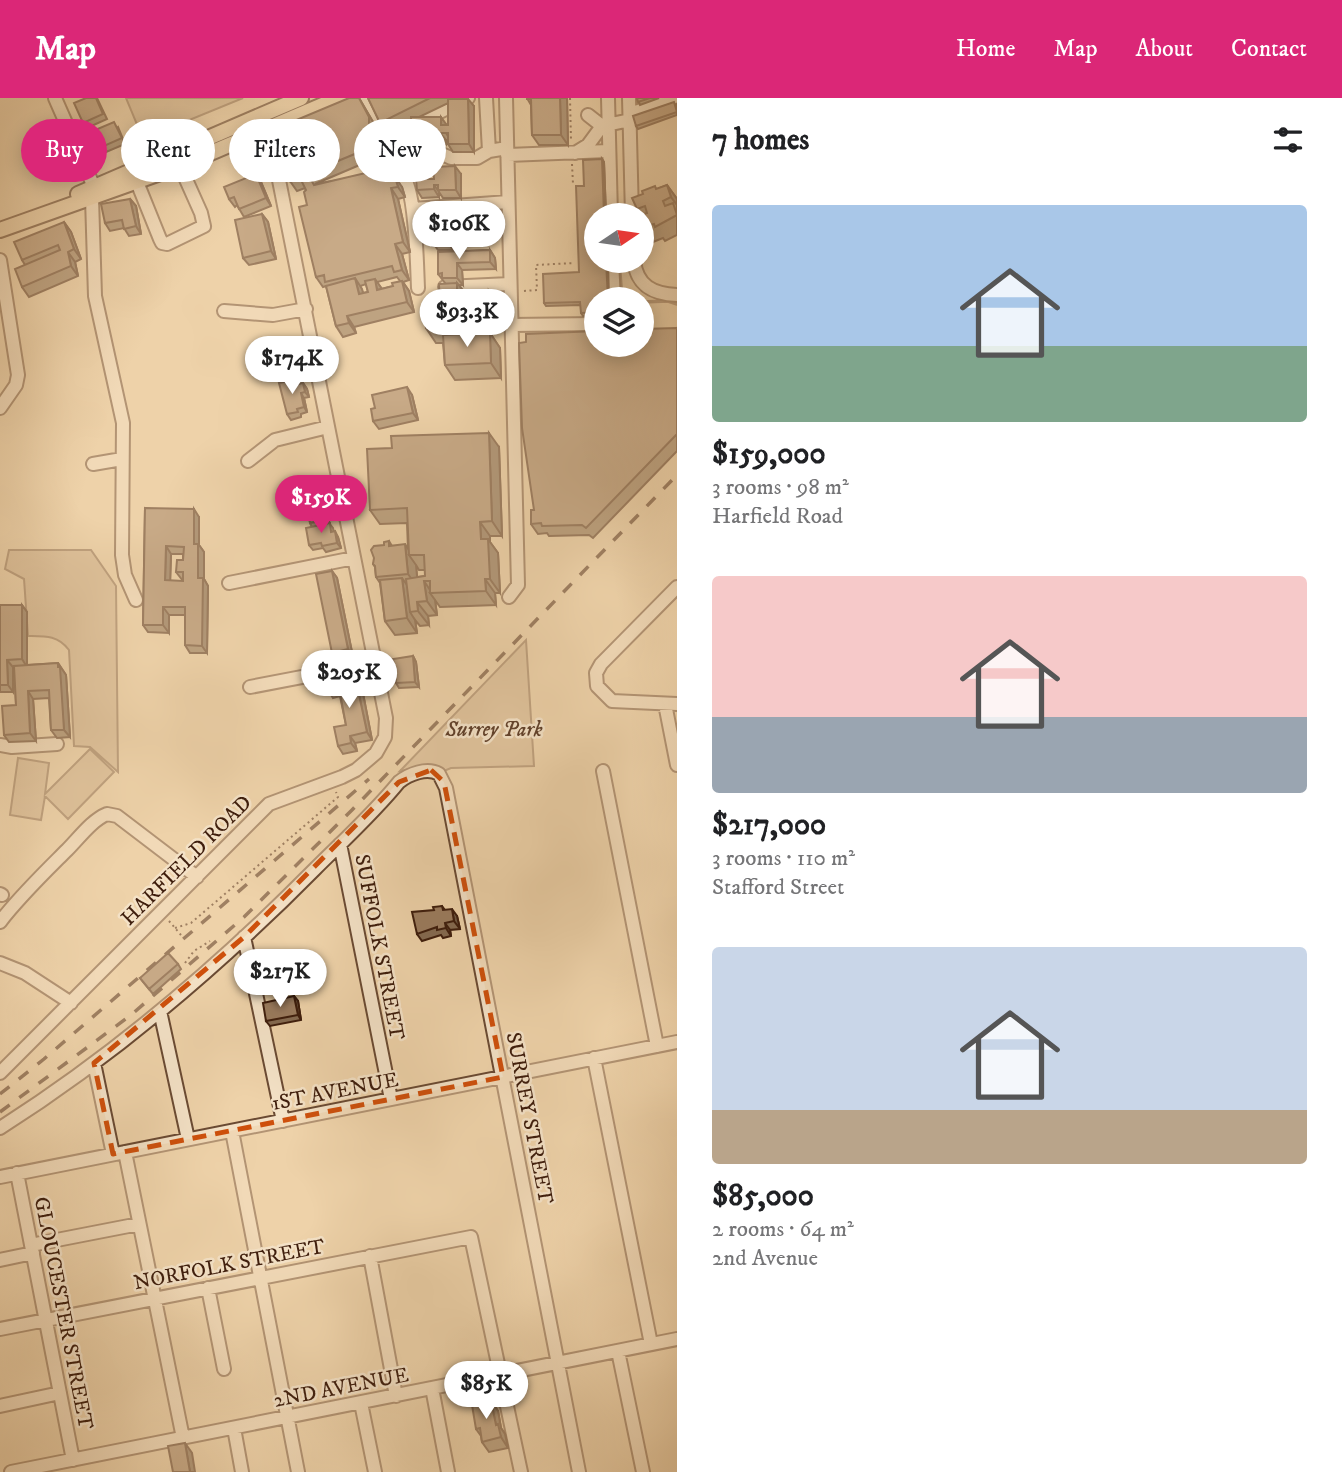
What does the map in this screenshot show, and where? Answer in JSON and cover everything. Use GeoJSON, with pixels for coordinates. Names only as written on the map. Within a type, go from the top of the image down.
{"type":"FeatureCollection","features":[{"type":"Feature","properties":{"kind":"main road"},"geometry":{"type":"LineString","coordinates":[[270,119],[302,98]]}},
{"type":"Feature","properties":{"kind":"main road"},"geometry":{"type":"LineString","coordinates":[[277,119],[340,98]]}},
{"type":"Feature","properties":{"kind":"main road"},"geometry":{"type":"LineString","coordinates":[[93,193],[229,137]]}},
{"type":"Feature","properties":{"kind":"main road"},"geometry":{"type":"LineString","coordinates":[[4,228],[41,209],[137,182]]}},
{"type":"Feature","properties":{"kind":"street"},"geometry":{"type":"LineString","coordinates":[[55,98],[93,193],[96,296],[121,408],[122,555],[125,575],[136,600]]}},
{"type":"Feature","properties":{"kind":"street"},"geometry":{"type":"LineString","coordinates":[[365,98],[376,119]]}},
{"type":"Feature","properties":{"kind":"street"},"geometry":{"type":"LineString","coordinates":[[425,119],[468,98]]}},
{"type":"Feature","properties":{"kind":"street"},"geometry":{"type":"LineString","coordinates":[[486,98],[489,151]]}},
{"type":"Feature","properties":{"kind":"street"},"geometry":{"type":"LineString","coordinates":[[506,98],[511,324],[507,390],[514,424],[518,585],[509,597]]}},
{"type":"Feature","properties":{"kind":"street"},"geometry":{"type":"LineString","coordinates":[[607,98],[605,125],[610,203]]}},
{"type":"Feature","properties":{"kind":"street"},"geometry":{"type":"LineString","coordinates":[[629,98],[632,203]]}},
{"type":"Feature","properties":{"kind":"street"},"geometry":{"type":"LineString","coordinates":[[572,150],[587,145],[605,125],[675,98]]}},
{"type":"Feature","properties":{"kind":"street"},"geometry":{"type":"LineString","coordinates":[[588,116],[605,125]]}},
{"type":"Feature","properties":{"kind":"street"},"geometry":{"type":"LineString","coordinates":[[446,156],[477,158],[489,151],[608,151]]}},
{"type":"Feature","properties":{"kind":"street"},"geometry":{"type":"LineString","coordinates":[[137,182],[162,243],[167,244],[202,229],[205,223],[187,182]]}},
{"type":"Feature","properties":{"kind":"street","name":"HARFIELD ROAD"},"geometry":{"type":"LineString","coordinates":[[0,1073],[269,804],[349,773],[376,753],[385,737],[387,727],[375,663],[280,182]]}},
{"type":"Feature","properties":{"kind":"street"},"geometry":{"type":"LineString","coordinates":[[408,182],[418,288]]}},
{"type":"Feature","properties":{"kind":"street"},"geometry":{"type":"LineString","coordinates":[[412,209],[508,202]]}},
{"type":"Feature","properties":{"kind":"street"},"geometry":{"type":"LineString","coordinates":[[0,260],[18,375],[16,385],[0,408]]}},
{"type":"Feature","properties":{"kind":"street"},"geometry":{"type":"LineString","coordinates":[[636,273],[645,286],[662,294],[677,295]]}},
{"type":"Feature","properties":{"kind":"street"},"geometry":{"type":"LineString","coordinates":[[441,302],[441,283],[510,288]]}},
{"type":"Feature","properties":{"kind":"street"},"geometry":{"type":"LineString","coordinates":[[224,311],[265,315],[306,309]]}},
{"type":"Feature","properties":{"kind":"street"},"geometry":{"type":"LineString","coordinates":[[511,324],[584,324]]}},
{"type":"Feature","properties":{"kind":"street"},"geometry":{"type":"LineString","coordinates":[[500,425],[514,424]]}},
{"type":"Feature","properties":{"kind":"street"},"geometry":{"type":"LineString","coordinates":[[248,461],[275,440],[328,427]]}},
{"type":"Feature","properties":{"kind":"street"},"geometry":{"type":"LineString","coordinates":[[93,464],[122,459]]}},
{"type":"Feature","properties":{"kind":"street"},"geometry":{"type":"LineString","coordinates":[[229,583],[354,558]]}},
{"type":"Feature","properties":{"kind":"street"},"geometry":{"type":"LineString","coordinates":[[677,587],[598,668],[597,686],[612,701],[671,704],[677,765]]}},
{"type":"Feature","properties":{"kind":"street"},"geometry":{"type":"LineString","coordinates":[[250,687],[375,663]]}},
{"type":"Feature","properties":{"kind":"street"},"geometry":{"type":"LineString","coordinates":[[0,745],[12,747],[57,744]]}},
{"type":"Feature","properties":{"kind":"street","name":"SURREY STREET"},"geometry":{"type":"LineString","coordinates":[[340,844],[405,778],[431,770],[439,774],[446,788],[579,1472]]}},
{"type":"Feature","properties":{"kind":"street"},"geometry":{"type":"LineString","coordinates":[[603,771],[656,1046]]}},
{"type":"Feature","properties":{"kind":"street"},"geometry":{"type":"LineString","coordinates":[[0,922],[13,904],[72,844],[107,814],[117,816],[197,877]]}},
{"type":"Feature","properties":{"kind":"street"},"geometry":{"type":"LineString","coordinates":[[0,1128],[38,1104],[160,1011],[244,937],[340,844]]}},
{"type":"Feature","properties":{"kind":"street","name":"SUFFOLK STREET"},"geometry":{"type":"LineString","coordinates":[[340,844],[391,1099]]}},
{"type":"Feature","properties":{"kind":"street"},"geometry":{"type":"LineString","coordinates":[[244,937],[283,1121]]}},
{"type":"Feature","properties":{"kind":"street"},"geometry":{"type":"LineString","coordinates":[[0,963],[24,973],[71,1003]]}},
{"type":"Feature","properties":{"kind":"street"},"geometry":{"type":"LineString","coordinates":[[160,1011],[188,1139]]}},
{"type":"Feature","properties":{"kind":"street","name":"1ST AVENUE"},"geometry":{"type":"LineString","coordinates":[[0,1177],[677,1042]]}},
{"type":"Feature","properties":{"kind":"street"},"geometry":{"type":"LineString","coordinates":[[594,1058],[651,1344]]}},
{"type":"Feature","properties":{"kind":"street"},"geometry":{"type":"LineString","coordinates":[[94,1063],[139,1224],[183,1438]]}},
{"type":"Feature","properties":{"kind":"street"},"geometry":{"type":"LineString","coordinates":[[232,1131],[299,1472]]}},
{"type":"Feature","properties":{"kind":"street","name":"GLOUCESTER STREET"},"geometry":{"type":"LineString","coordinates":[[17,1174],[73,1460]]}},
{"type":"Feature","properties":{"kind":"street"},"geometry":{"type":"LineString","coordinates":[[0,1260],[32,1249],[139,1224]]}},
{"type":"Feature","properties":{"kind":"street","name":"NORFOLK STREET"},"geometry":{"type":"LineString","coordinates":[[0,1329],[465,1237],[472,1239],[501,1375]]}},
{"type":"Feature","properties":{"kind":"street"},"geometry":{"type":"LineString","coordinates":[[370,1256],[396,1396]]}},
{"type":"Feature","properties":{"kind":"street"},"geometry":{"type":"LineString","coordinates":[[208,1288],[224,1369]]}},
{"type":"Feature","properties":{"kind":"street","name":"2ND AVENUE"},"geometry":{"type":"LineString","coordinates":[[11,1472],[677,1339]]}},
{"type":"Feature","properties":{"kind":"street"},"geometry":{"type":"LineString","coordinates":[[618,1351],[643,1472]]}},
{"type":"Feature","properties":{"kind":"street"},"geometry":{"type":"LineString","coordinates":[[501,1375],[521,1472]]}},
{"type":"Feature","properties":{"kind":"street"},"geometry":{"type":"LineString","coordinates":[[432,1388],[448,1472]]}},
{"type":"Feature","properties":{"kind":"street"},"geometry":{"type":"LineString","coordinates":[[0,1406],[60,1393]]}},
{"type":"Feature","properties":{"kind":"street"},"geometry":{"type":"LineString","coordinates":[[361,1403],[375,1472]]}},
{"type":"Feature","properties":{"kind":"street"},"geometry":{"type":"LineString","coordinates":[[234,1428],[242,1472]]}},
{"type":"Feature","properties":{"kind":"path"},"geometry":{"type":"LineString","coordinates":[[570,98],[573,184]]}},
{"type":"Feature","properties":{"kind":"path"},"geometry":{"type":"LineString","coordinates":[[510,288],[537,290],[536,265],[574,263]]}},
{"type":"Feature","properties":{"kind":"path"},"geometry":{"type":"LineString","coordinates":[[175,928],[191,923],[312,820],[338,797],[334,788]]}},
{"type":"Feature","properties":{"kind":"path"},"geometry":{"type":"LineString","coordinates":[[166,918],[181,935]]}},
{"type":"Feature","properties":{"kind":"path"},"geometry":{"type":"LineString","coordinates":[[185,963],[194,951],[209,941]]}},
{"type":"Feature","properties":{"kind":"highlighted area"},"geometry":{"type":"Polygon","coordinates":[[[431,770],[444,782],[503,1077],[113,1154],[94,1063],[244,937],[399,782],[431,770]]]}},
{"type":"Feature","properties":{"kind":"green space"},"geometry":{"type":"Polygon","coordinates":[[[126,98],[243,98],[192,119],[135,119],[126,98]]]}},
{"type":"Feature","properties":{"kind":"green space"},"geometry":{"type":"Polygon","coordinates":[[[9,550],[91,550],[116,586],[118,772],[90,747],[74,746],[69,650],[56,639],[28,636],[24,579],[5,569],[9,550]]]}},
{"type":"Feature","properties":{"kind":"green space","name":"Surrey Park"},"geometry":{"type":"Polygon","coordinates":[[[526,640],[534,766],[451,768],[444,771],[428,766],[400,771],[526,640]]]}},
{"type":"Feature","properties":{"kind":"green space"},"geometry":{"type":"Polygon","coordinates":[[[90,749],[114,772],[68,819],[45,796],[41,820],[10,815],[18,758],[49,763],[45,794],[90,749]]]}},
{"type":"Feature","properties":{"kind":"building"},"geometry":{"type":"Polygon","coordinates":[[[86,98],[96,98],[103,114],[92,119],[81,119],[74,103],[86,98]]]}},
{"type":"Feature","properties":{"kind":"building"},"geometry":{"type":"Polygon","coordinates":[[[349,98],[359,98],[369,117],[354,119],[354,154],[340,160],[340,119],[299,119],[349,98]]]}},
{"type":"Feature","properties":{"kind":"building"},"geometry":{"type":"Polygon","coordinates":[[[368,98],[430,98],[388,119],[378,119],[368,98]]]}},
{"type":"Feature","properties":{"kind":"building"},"geometry":{"type":"Polygon","coordinates":[[[527,98],[560,98],[561,135],[532,135],[531,99],[527,98]]]}},
{"type":"Feature","properties":{"kind":"building"},"geometry":{"type":"Polygon","coordinates":[[[448,99],[468,99],[469,144],[448,144],[448,99]]]}},
{"type":"Feature","properties":{"kind":"building"},"geometry":{"type":"Polygon","coordinates":[[[674,102],[677,112],[636,126],[633,116],[674,102]]]}},
{"type":"Feature","properties":{"kind":"building"},"geometry":{"type":"Polygon","coordinates":[[[411,117],[441,119],[411,119],[411,117]]]}},
{"type":"Feature","properties":{"kind":"building"},"geometry":{"type":"Polygon","coordinates":[[[114,122],[121,138],[107,145],[107,125],[114,122]]]}},
{"type":"Feature","properties":{"kind":"building"},"geometry":{"type":"Polygon","coordinates":[[[602,159],[604,203],[584,203],[584,273],[607,273],[607,287],[584,287],[584,313],[581,313],[580,302],[544,303],[543,274],[579,272],[576,186],[584,186],[583,160],[602,159]]]}},
{"type":"Feature","properties":{"kind":"building"},"geometry":{"type":"Polygon","coordinates":[[[446,166],[455,166],[456,190],[438,190],[438,185],[434,185],[434,189],[417,190],[416,182],[446,182],[446,166]]]}},
{"type":"Feature","properties":{"kind":"building"},"geometry":{"type":"Polygon","coordinates":[[[354,176],[354,182],[396,182],[398,187],[391,188],[403,242],[395,244],[402,270],[394,272],[392,266],[325,282],[324,275],[316,277],[299,207],[307,205],[304,192],[306,190],[302,182],[312,182],[314,185],[340,182],[340,179],[354,176]]]}},
{"type":"Feature","properties":{"kind":"building"},"geometry":{"type":"Polygon","coordinates":[[[236,182],[259,182],[266,198],[239,209],[234,197],[229,199],[224,187],[236,182]]]}},
{"type":"Feature","properties":{"kind":"building"},"geometry":{"type":"Polygon","coordinates":[[[667,185],[671,197],[663,201],[665,206],[673,203],[677,215],[655,227],[654,203],[634,203],[632,198],[655,186],[656,189],[667,185]]]}},
{"type":"Feature","properties":{"kind":"building"},"geometry":{"type":"Polygon","coordinates":[[[130,199],[136,226],[124,229],[122,220],[105,223],[101,204],[130,199]]]}},
{"type":"Feature","properties":{"kind":"building"},"geometry":{"type":"Polygon","coordinates":[[[483,206],[484,229],[477,229],[477,222],[453,222],[453,232],[448,232],[448,242],[433,243],[433,238],[427,238],[426,215],[444,215],[444,210],[467,210],[467,207],[483,206]]]}},
{"type":"Feature","properties":{"kind":"building"},"geometry":{"type":"Polygon","coordinates":[[[262,214],[271,251],[243,258],[235,220],[262,214]]]}},
{"type":"Feature","properties":{"kind":"building"},"geometry":{"type":"Polygon","coordinates":[[[64,222],[74,249],[68,252],[71,266],[22,287],[15,269],[60,250],[58,245],[22,260],[14,242],[64,222]]]}},
{"type":"Feature","properties":{"kind":"building"},"geometry":{"type":"Polygon","coordinates":[[[490,250],[490,262],[457,263],[457,278],[442,278],[442,273],[438,274],[438,252],[490,250]]]}},
{"type":"Feature","properties":{"kind":"building"},"geometry":{"type":"Polygon","coordinates":[[[355,278],[359,294],[368,292],[365,281],[375,279],[377,290],[402,281],[407,302],[347,316],[349,323],[336,326],[326,286],[355,278]]]}},
{"type":"Feature","properties":{"kind":"building"},"geometry":{"type":"Polygon","coordinates":[[[457,283],[457,292],[489,291],[490,302],[485,302],[485,306],[440,308],[439,284],[457,283]]]}},
{"type":"Feature","properties":{"kind":"building"},"geometry":{"type":"Polygon","coordinates":[[[481,306],[482,328],[450,331],[450,327],[426,328],[425,312],[481,306]]]}},
{"type":"Feature","properties":{"kind":"building"},"geometry":{"type":"Polygon","coordinates":[[[677,328],[677,434],[586,528],[582,525],[531,524],[531,510],[534,510],[522,428],[519,343],[526,342],[526,334],[584,332],[584,357],[654,357],[654,329],[677,328]]]}},
{"type":"Feature","properties":{"kind":"building"},"geometry":{"type":"Polygon","coordinates":[[[490,333],[491,363],[445,365],[443,335],[490,333]]]}},
{"type":"Feature","properties":{"kind":"building"},"geometry":{"type":"Polygon","coordinates":[[[297,379],[298,384],[303,383],[305,392],[301,393],[304,407],[297,409],[298,412],[287,414],[279,383],[297,379]]]}},
{"type":"Feature","properties":{"kind":"building"},"geometry":{"type":"Polygon","coordinates":[[[407,387],[413,413],[373,421],[371,409],[375,408],[372,395],[407,387]]]}},
{"type":"Feature","properties":{"kind":"building"},"geometry":{"type":"Polygon","coordinates":[[[489,433],[492,521],[480,522],[481,539],[488,539],[490,579],[485,579],[486,591],[430,593],[430,581],[424,581],[427,601],[417,602],[418,611],[410,612],[406,579],[425,576],[424,555],[409,555],[407,508],[370,510],[367,449],[392,448],[391,436],[489,433]]]}},
{"type":"Feature","properties":{"kind":"building"},"geometry":{"type":"Polygon","coordinates":[[[327,500],[329,513],[325,514],[326,520],[310,523],[306,505],[327,500]]]}},
{"type":"Feature","properties":{"kind":"building"},"geometry":{"type":"Polygon","coordinates":[[[145,508],[194,509],[198,578],[203,578],[202,646],[185,645],[185,607],[163,607],[163,625],[143,625],[145,508]],[[166,546],[165,580],[183,581],[183,572],[176,572],[177,560],[183,560],[184,547],[166,546]]]}},
{"type":"Feature","properties":{"kind":"building"},"geometry":{"type":"Polygon","coordinates":[[[330,523],[337,543],[309,545],[306,528],[330,523]]]}},
{"type":"Feature","properties":{"kind":"building"},"geometry":{"type":"Polygon","coordinates":[[[389,541],[389,546],[405,544],[408,574],[376,577],[371,550],[374,546],[384,545],[384,542],[389,541]]]}},
{"type":"Feature","properties":{"kind":"building"},"geometry":{"type":"Polygon","coordinates":[[[332,571],[348,649],[332,653],[316,574],[332,571]]]}},
{"type":"Feature","properties":{"kind":"building"},"geometry":{"type":"Polygon","coordinates":[[[402,578],[407,618],[385,621],[380,580],[402,578]]]}},
{"type":"Feature","properties":{"kind":"building"},"geometry":{"type":"Polygon","coordinates":[[[0,605],[22,605],[22,659],[7,660],[8,685],[0,685],[0,605]]]}},
{"type":"Feature","properties":{"kind":"building"},"geometry":{"type":"Polygon","coordinates":[[[413,656],[415,682],[396,683],[393,659],[413,656]]]}},
{"type":"Feature","properties":{"kind":"building"},"geometry":{"type":"Polygon","coordinates":[[[58,663],[64,730],[51,730],[49,690],[28,691],[30,733],[4,735],[2,706],[16,705],[14,666],[58,663]]]}},
{"type":"Feature","properties":{"kind":"building"},"geometry":{"type":"Polygon","coordinates":[[[355,676],[367,732],[350,736],[351,743],[338,746],[334,727],[346,725],[339,688],[328,690],[326,682],[355,676]]]}},
{"type":"Feature","properties":{"kind":"building"},"geometry":{"type":"Polygon","coordinates":[[[442,906],[443,910],[452,909],[454,921],[445,923],[446,928],[437,930],[437,927],[417,934],[412,912],[434,910],[433,907],[442,906]]]}},
{"type":"Feature","properties":{"kind":"building"},"geometry":{"type":"Polygon","coordinates":[[[168,953],[178,964],[149,989],[140,978],[168,953]]]}},
{"type":"Feature","properties":{"kind":"building"},"geometry":{"type":"Polygon","coordinates":[[[294,996],[298,1015],[266,1021],[263,1003],[294,996]]]}},
{"type":"Feature","properties":{"kind":"building"},"geometry":{"type":"Polygon","coordinates":[[[491,1401],[501,1437],[482,1442],[480,1428],[476,1429],[472,1405],[491,1401]]]}},
{"type":"Feature","properties":{"kind":"building"},"geometry":{"type":"Polygon","coordinates":[[[185,1443],[190,1472],[173,1472],[168,1446],[185,1443]]]}},
{"type":"Feature","properties":{"kind":"waterway"},"geometry":{"type":"LineString","coordinates":[[620,273],[621,287]]}},
{"type":"Feature","properties":{"kind":"waterway"},"geometry":{"type":"LineString","coordinates":[[654,302],[677,304]]}},
{"type":"Feature","properties":{"kind":"railway"},"geometry":{"type":"LineString","coordinates":[[0,1112],[131,1015],[244,917],[352,810],[677,475]]}},
{"type":"Feature","properties":{"kind":"railway"},"geometry":{"type":"LineString","coordinates":[[0,1094],[369,779]]}}]}
